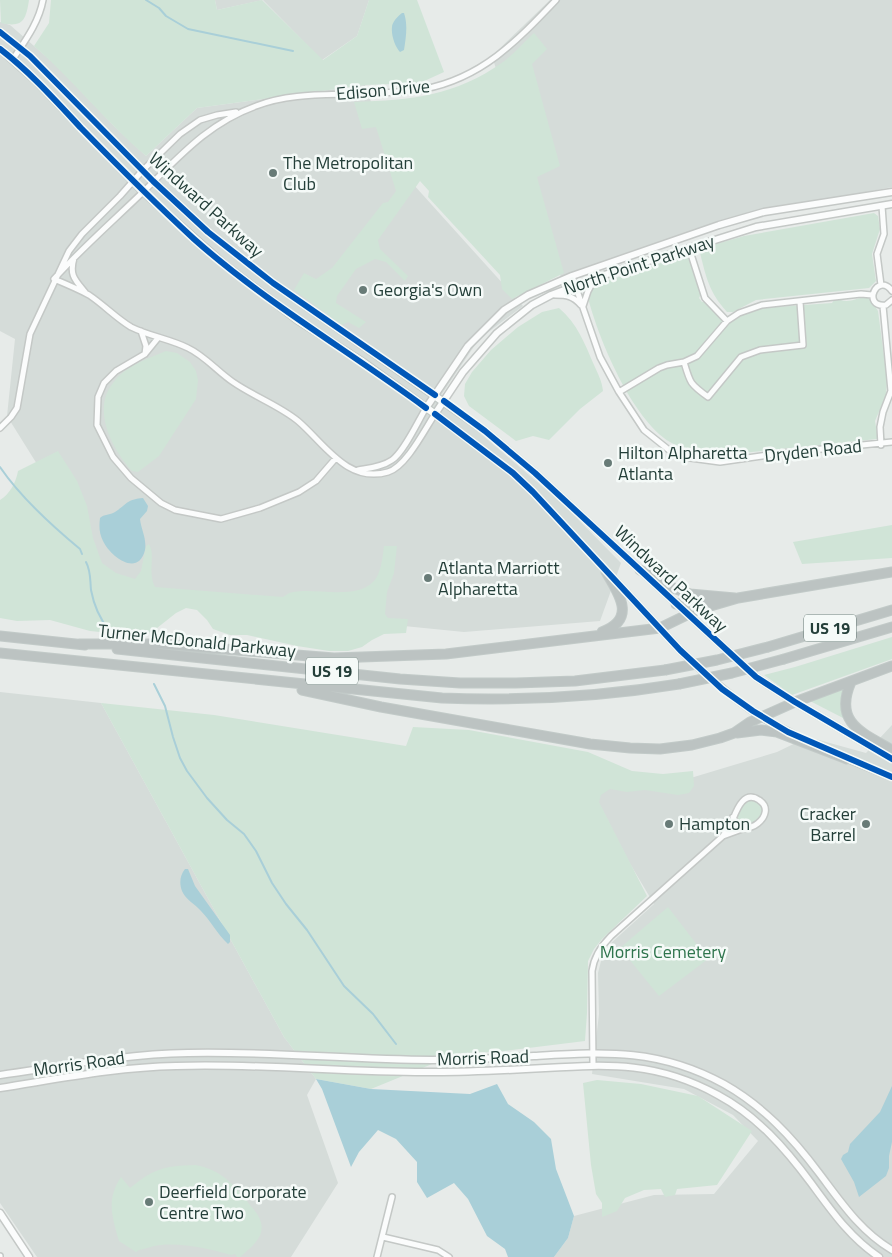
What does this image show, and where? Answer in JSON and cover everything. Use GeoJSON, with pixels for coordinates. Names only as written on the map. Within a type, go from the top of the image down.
{"type":"FeatureCollection","features":[{"type":"Feature","properties":{"kind":"highway"},"geometry":{"type":"LineString","coordinates":[[640,570],[671,587],[690,594],[738,598]]}},
{"type":"Feature","properties":{"kind":"highway"},"geometry":{"type":"LineString","coordinates":[[590,636],[616,624],[622,616],[621,597],[606,572]]}},
{"type":"Feature","properties":{"kind":"highway"},"geometry":{"type":"LineString","coordinates":[[79,644],[162,644],[355,658],[468,652],[660,628],[688,614],[738,598],[892,572]]}},
{"type":"Feature","properties":{"kind":"highway"},"geometry":{"type":"LineString","coordinates":[[676,604],[702,602],[718,604]]}},
{"type":"Feature","properties":{"kind":"highway","name":"Turner McDonald Parkway"},"geometry":{"type":"LineString","coordinates":[[0,636],[400,679],[516,684],[575,681],[665,670],[717,660],[768,647],[892,610]]}},
{"type":"Feature","properties":{"kind":"highway","name":"Turner McDonald Parkway"},"geometry":{"type":"LineString","coordinates":[[0,653],[402,695],[481,700],[582,697],[679,684],[732,673],[892,627]]}},
{"type":"Feature","properties":{"kind":"highway"},"geometry":{"type":"LineString","coordinates":[[258,680],[381,707],[615,747],[645,749],[676,748],[708,742],[734,733],[761,717],[795,702],[892,666]]}},
{"type":"Feature","properties":{"kind":"highway"},"geometry":{"type":"LineString","coordinates":[[850,682],[846,702],[850,723],[864,734],[892,750]]}},
{"type":"Feature","properties":{"kind":"highway"},"geometry":{"type":"LineString","coordinates":[[734,733],[761,730],[777,732],[847,758]]}},
{"type":"Feature","properties":{"kind":"main road","name":"Windward Parkway"},"geometry":{"type":"LineString","coordinates":[[0,32],[21,47],[181,208],[234,253],[485,431],[535,473],[756,677],[892,759]]}},
{"type":"Feature","properties":{"kind":"main road","name":"Windward Parkway"},"geometry":{"type":"LineString","coordinates":[[0,49],[36,81],[144,192],[224,264],[298,320],[363,362],[435,414],[513,473],[686,656],[722,689],[761,717],[788,732],[892,777]]}},
{"type":"Feature","properties":{"kind":"street"},"geometry":{"type":"LineString","coordinates":[[13,59],[36,20],[43,0]]}},
{"type":"Feature","properties":{"kind":"street","name":"Edison Drive"},"geometry":{"type":"LineString","coordinates":[[54,279],[69,251],[78,239],[143,170],[180,134],[200,120],[242,111],[279,99],[302,95],[399,92],[424,89],[460,78],[494,59],[523,34],[556,0]]}},
{"type":"Feature","properties":{"kind":"street","name":"Edison Drive"},"geometry":{"type":"LineString","coordinates":[[54,279],[74,256],[144,192],[190,145],[208,131],[242,111]]}},
{"type":"Feature","properties":{"kind":"street","name":"North Point Parkway"},"geometry":{"type":"LineString","coordinates":[[426,408],[468,346],[504,310],[528,295],[572,276],[680,237],[764,212],[892,192]]}},
{"type":"Feature","properties":{"kind":"street","name":"North Point Parkway"},"geometry":{"type":"LineString","coordinates":[[435,414],[463,372],[497,333],[532,305],[551,295],[595,278],[756,227],[892,204]]}},
{"type":"Feature","properties":{"kind":"street"},"geometry":{"type":"LineString","coordinates":[[880,285],[877,262],[878,247],[884,234],[882,206]]}},
{"type":"Feature","properties":{"kind":"street"},"geometry":{"type":"LineString","coordinates":[[688,248],[705,298],[727,321]]}},
{"type":"Feature","properties":{"kind":"street"},"geometry":{"type":"LineString","coordinates":[[74,256],[71,266],[72,274],[87,294]]}},
{"type":"Feature","properties":{"kind":"street","name":"Dryden Road"},"geometry":{"type":"LineString","coordinates":[[572,276],[600,357],[619,392],[638,422],[653,439],[669,450],[683,457],[720,462],[782,453],[892,442]]}},
{"type":"Feature","properties":{"kind":"street"},"geometry":{"type":"LineString","coordinates":[[551,295],[572,297],[583,307],[595,278]]}},
{"type":"Feature","properties":{"kind":"street"},"geometry":{"type":"LineString","coordinates":[[0,428],[17,408],[30,334],[54,279],[87,294],[120,320],[141,331],[188,348],[233,382],[289,414],[335,459],[357,470],[371,474],[389,472],[397,467],[406,458],[435,414]]}},
{"type":"Feature","properties":{"kind":"street"},"geometry":{"type":"LineString","coordinates":[[892,291],[887,286],[880,285],[872,295],[874,301],[883,306],[889,304],[892,300]]}},
{"type":"Feature","properties":{"kind":"street"},"geometry":{"type":"LineString","coordinates":[[619,392],[659,368],[684,362],[702,352],[727,321],[738,313],[762,306],[861,294],[872,295]]}},
{"type":"Feature","properties":{"kind":"street"},"geometry":{"type":"LineString","coordinates":[[684,362],[687,376],[696,388],[708,397],[741,357],[760,350],[803,345],[800,302]]}},
{"type":"Feature","properties":{"kind":"street"},"geometry":{"type":"LineString","coordinates":[[881,444],[880,427],[883,412],[891,391],[891,368],[883,306]]}},
{"type":"Feature","properties":{"kind":"street"},"geometry":{"type":"LineString","coordinates":[[141,331],[146,346],[145,354]]}},
{"type":"Feature","properties":{"kind":"street"},"geometry":{"type":"LineString","coordinates":[[158,338],[145,354],[116,371],[104,383],[98,397],[97,425],[113,457],[133,481],[161,503],[175,510],[221,519],[260,508],[299,492],[316,480],[335,459]]}},
{"type":"Feature","properties":{"kind":"street"},"geometry":{"type":"LineString","coordinates":[[357,470],[378,466],[393,460],[426,408]]}},
{"type":"Feature","properties":{"kind":"street"},"geometry":{"type":"LineString","coordinates":[[593,1065],[592,971],[600,949],[723,836],[739,804],[746,798],[756,798],[763,803],[765,810],[762,820],[754,826],[723,836]]}},
{"type":"Feature","properties":{"kind":"street"},"geometry":{"type":"LineString","coordinates":[[734,817],[737,824],[746,828]]}},
{"type":"Feature","properties":{"kind":"street","name":"Morris Road"},"geometry":{"type":"LineString","coordinates":[[0,1075],[113,1058],[171,1053],[264,1053],[356,1059],[433,1060],[593,1052],[637,1055],[680,1065],[714,1079],[742,1095],[770,1117],[789,1136],[859,1225],[871,1236],[892,1250]]}},
{"type":"Feature","properties":{"kind":"street","name":"Morris Road"},"geometry":{"type":"LineString","coordinates":[[0,1088],[115,1071],[173,1066],[288,1067],[362,1072],[433,1072],[593,1065],[630,1067],[661,1072],[701,1086],[735,1105],[756,1122],[777,1141],[847,1230],[879,1257]]}},
{"type":"Feature","properties":{"kind":"street"},"geometry":{"type":"LineString","coordinates":[[377,1257],[392,1197]]}},
{"type":"Feature","properties":{"kind":"street"},"geometry":{"type":"LineString","coordinates":[[0,1213],[29,1257]]}},
{"type":"Feature","properties":{"kind":"street"},"geometry":{"type":"LineString","coordinates":[[383,1237],[438,1250],[450,1257]]}},
{"type":"Feature","properties":{"kind":"shaded area"},"geometry":{"type":"Polygon","coordinates":[[[215,0],[263,0],[217,10],[215,0]]]}},
{"type":"Feature","properties":{"kind":"shaded area"},"geometry":{"type":"Polygon","coordinates":[[[263,0],[369,0],[357,36],[322,60],[263,0]]]}},
{"type":"Feature","properties":{"kind":"shaded area"},"geometry":{"type":"Polygon","coordinates":[[[550,0],[892,0],[892,187],[731,218],[593,265],[562,281],[492,56],[550,0]]]}},
{"type":"Feature","properties":{"kind":"shaded area"},"geometry":{"type":"Polygon","coordinates":[[[0,22],[10,25],[57,66],[114,126],[146,156],[197,108],[365,85],[402,189],[413,184],[523,306],[479,339],[438,400],[460,416],[564,505],[621,563],[600,621],[464,632],[73,593],[70,517],[7,416],[15,339],[0,331],[0,22]]]}},
{"type":"Feature","properties":{"kind":"shaded area"},"geometry":{"type":"Polygon","coordinates":[[[0,692],[101,703],[284,1037],[316,1079],[307,1095],[338,1183],[291,1257],[37,1257],[0,1203],[0,692]]]}},
{"type":"Feature","properties":{"kind":"shaded area"},"geometry":{"type":"Polygon","coordinates":[[[892,725],[892,1257],[554,1257],[568,1238],[574,1216],[654,1195],[714,1194],[758,1141],[733,1115],[684,1089],[592,1074],[599,1014],[598,973],[602,957],[610,944],[654,904],[629,862],[585,776],[638,781],[694,777],[777,752],[808,737],[866,753],[892,725]]]}},
{"type":"Feature","properties":{"kind":"green space"},"geometry":{"type":"Polygon","coordinates":[[[0,0],[29,0],[25,17],[22,21],[14,24],[1,23],[0,0]]]}},
{"type":"Feature","properties":{"kind":"green space"},"geometry":{"type":"Polygon","coordinates":[[[51,0],[215,0],[217,10],[262,0],[323,60],[357,36],[369,0],[417,0],[444,72],[420,83],[365,85],[197,108],[146,156],[34,46],[49,23],[51,0]]]}},
{"type":"Feature","properties":{"kind":"green space"},"geometry":{"type":"Polygon","coordinates":[[[534,33],[547,49],[532,64],[560,166],[537,177],[564,273],[512,299],[502,289],[500,275],[428,197],[429,191],[420,181],[378,240],[380,249],[408,276],[405,281],[386,262],[375,259],[356,269],[337,296],[336,303],[366,322],[359,328],[348,322],[342,325],[294,290],[304,273],[316,279],[332,268],[383,203],[388,202],[396,191],[376,127],[362,129],[354,102],[395,100],[450,89],[468,82],[503,62],[534,33]]]}},
{"type":"Feature","properties":{"kind":"green space"},"geometry":{"type":"Polygon","coordinates":[[[874,213],[878,216],[880,229],[872,254],[876,281],[869,288],[756,300],[733,312],[727,312],[712,290],[699,249],[744,236],[874,213]]]}},
{"type":"Feature","properties":{"kind":"green space"},"geometry":{"type":"Polygon","coordinates":[[[685,255],[690,261],[701,294],[699,298],[702,302],[706,301],[722,318],[730,323],[744,314],[761,308],[832,303],[835,299],[849,301],[865,297],[870,299],[878,311],[887,379],[886,395],[875,421],[877,439],[713,456],[680,447],[656,431],[643,416],[619,377],[600,335],[588,298],[592,289],[598,284],[685,255]]]}},
{"type":"Feature","properties":{"kind":"green space"},"geometry":{"type":"Polygon","coordinates":[[[559,308],[571,320],[580,334],[600,378],[603,391],[580,409],[549,440],[533,436],[516,441],[469,406],[464,396],[465,384],[472,372],[491,350],[518,327],[542,312],[559,308]]]}},
{"type":"Feature","properties":{"kind":"green space"},"geometry":{"type":"Polygon","coordinates":[[[166,351],[177,353],[190,362],[196,371],[198,380],[196,399],[159,456],[138,472],[132,471],[118,452],[107,429],[104,405],[107,394],[113,383],[124,372],[166,351]]]}},
{"type":"Feature","properties":{"kind":"green space"},"geometry":{"type":"Polygon","coordinates":[[[58,451],[77,481],[87,506],[93,538],[102,563],[116,573],[135,579],[141,571],[146,546],[149,544],[152,554],[152,575],[155,587],[283,597],[291,593],[304,591],[353,591],[364,588],[373,582],[380,569],[384,546],[397,546],[394,573],[387,592],[385,614],[388,618],[408,619],[406,633],[384,634],[362,647],[348,651],[329,651],[247,635],[230,635],[213,629],[197,610],[186,608],[176,613],[152,632],[130,635],[90,631],[50,620],[17,621],[0,618],[0,500],[12,487],[18,471],[58,451]]]}},
{"type":"Feature","properties":{"kind":"green space"},"geometry":{"type":"Polygon","coordinates":[[[892,525],[892,558],[802,564],[793,542],[892,525]]]}},
{"type":"Feature","properties":{"kind":"green space"},"geometry":{"type":"Polygon","coordinates":[[[892,637],[892,659],[792,695],[764,675],[795,667],[892,637]]]}},
{"type":"Feature","properties":{"kind":"green space"},"geometry":{"type":"Polygon","coordinates":[[[843,689],[845,719],[810,701],[843,689]]]}},
{"type":"Feature","properties":{"kind":"green space"},"geometry":{"type":"Polygon","coordinates":[[[101,703],[214,715],[406,746],[413,727],[469,730],[588,752],[632,771],[663,774],[693,771],[694,786],[689,793],[678,795],[645,790],[627,792],[610,789],[601,795],[599,802],[647,896],[602,939],[588,961],[585,1041],[496,1052],[459,1053],[371,1089],[316,1079],[284,1037],[101,703]]]}},
{"type":"Feature","properties":{"kind":"green space"},"geometry":{"type":"Polygon","coordinates":[[[748,800],[755,800],[759,803],[762,806],[762,811],[757,820],[744,825],[739,823],[737,817],[741,806],[748,800]]]}},
{"type":"Feature","properties":{"kind":"green space","name":"Morris Cemetery"},"geometry":{"type":"Polygon","coordinates":[[[668,907],[708,959],[659,996],[620,948],[668,907]]]}},
{"type":"Feature","properties":{"kind":"green space"},"geometry":{"type":"Polygon","coordinates":[[[597,1080],[641,1084],[698,1096],[752,1131],[717,1185],[677,1189],[675,1195],[665,1197],[661,1189],[644,1190],[625,1198],[617,1211],[602,1217],[602,1203],[596,1194],[591,1165],[583,1083],[597,1080]]]}},
{"type":"Feature","properties":{"kind":"green space"},"geometry":{"type":"Polygon","coordinates":[[[195,1165],[214,1171],[230,1182],[260,1218],[261,1231],[256,1242],[251,1247],[240,1257],[237,1257],[235,1254],[231,1255],[179,1245],[158,1245],[136,1252],[119,1241],[113,1216],[112,1201],[116,1185],[121,1177],[130,1188],[146,1176],[160,1169],[195,1165]]]}},
{"type":"Feature","properties":{"kind":"water"},"geometry":{"type":"Polygon","coordinates":[[[404,13],[406,22],[406,31],[404,50],[400,52],[394,41],[392,25],[404,13]]]}},
{"type":"Feature","properties":{"kind":"water"},"geometry":{"type":"Polygon","coordinates":[[[143,498],[148,506],[147,511],[140,519],[145,550],[136,563],[124,562],[112,553],[103,541],[99,527],[100,518],[115,512],[130,501],[143,498]]]}},
{"type":"Feature","properties":{"kind":"water"},"geometry":{"type":"Polygon","coordinates":[[[185,869],[188,869],[195,886],[230,935],[230,942],[228,944],[199,908],[183,894],[180,882],[185,869]]]}},
{"type":"Feature","properties":{"kind":"water"},"geometry":{"type":"Polygon","coordinates":[[[316,1079],[371,1089],[470,1094],[497,1084],[508,1104],[534,1122],[551,1139],[556,1169],[574,1216],[568,1238],[554,1257],[508,1257],[505,1249],[487,1236],[468,1199],[454,1183],[427,1198],[417,1182],[417,1162],[396,1139],[378,1130],[359,1152],[351,1167],[322,1089],[316,1079]]]}},
{"type":"Feature","properties":{"kind":"water"},"geometry":{"type":"Polygon","coordinates":[[[892,1086],[892,1142],[889,1168],[886,1176],[859,1197],[854,1182],[841,1159],[848,1152],[850,1144],[880,1112],[892,1086]]]}},
{"type":"Feature","properties":{"kind":"waterway"},"geometry":{"type":"LineString","coordinates":[[146,0],[159,8],[166,16],[188,29],[293,51]]}},
{"type":"Feature","properties":{"kind":"waterway"},"geometry":{"type":"LineString","coordinates":[[0,467],[27,500],[47,521],[80,549],[82,554]]}},
{"type":"Feature","properties":{"kind":"waterway"},"geometry":{"type":"LineString","coordinates":[[86,562],[90,572],[91,590],[95,607],[109,630]]}},
{"type":"Feature","properties":{"kind":"waterway"},"geometry":{"type":"LineString","coordinates":[[154,684],[165,706],[180,758],[187,771],[207,798],[227,820],[244,834],[256,851],[272,883],[307,930],[344,986],[373,1014],[396,1044]]}},
{"type":"Feature","properties":{"kind":"cycle path"},"geometry":{"type":"LineString","coordinates":[[0,32],[30,56],[153,181],[208,232],[273,283],[435,395]]}},
{"type":"Feature","properties":{"kind":"cycle path"},"geometry":{"type":"LineString","coordinates":[[0,49],[32,77],[165,212],[221,262],[279,306],[426,408]]}},
{"type":"Feature","properties":{"kind":"cycle path"},"geometry":{"type":"LineString","coordinates":[[444,401],[485,431],[535,473],[756,677],[892,759]]}},
{"type":"Feature","properties":{"kind":"cycle path"},"geometry":{"type":"LineString","coordinates":[[435,414],[513,473],[533,492],[680,650],[722,689],[753,711],[788,732],[892,777]]}},
{"type":"Feature","properties":{"kind":"place","name":"The Metropolitan Club"},"geometry":{"type":"Point","coordinates":[273,173]}},
{"type":"Feature","properties":{"kind":"place","name":"Georgia's Own"},"geometry":{"type":"Point","coordinates":[363,290]}},
{"type":"Feature","properties":{"kind":"place","name":"Hilton Alpharetta Atlanta"},"geometry":{"type":"Point","coordinates":[608,463]}},
{"type":"Feature","properties":{"kind":"place","name":"Atlanta Marriott Alpharetta"},"geometry":{"type":"Point","coordinates":[428,578]}},
{"type":"Feature","properties":{"kind":"place","name":"Hampton"},"geometry":{"type":"Point","coordinates":[669,824]}},
{"type":"Feature","properties":{"kind":"place","name":"Cracker Barrel"},"geometry":{"type":"Point","coordinates":[866,824]}},
{"type":"Feature","properties":{"kind":"place","name":"Deerfield Corporate Centre Two"},"geometry":{"type":"Point","coordinates":[149,1202]}}]}
